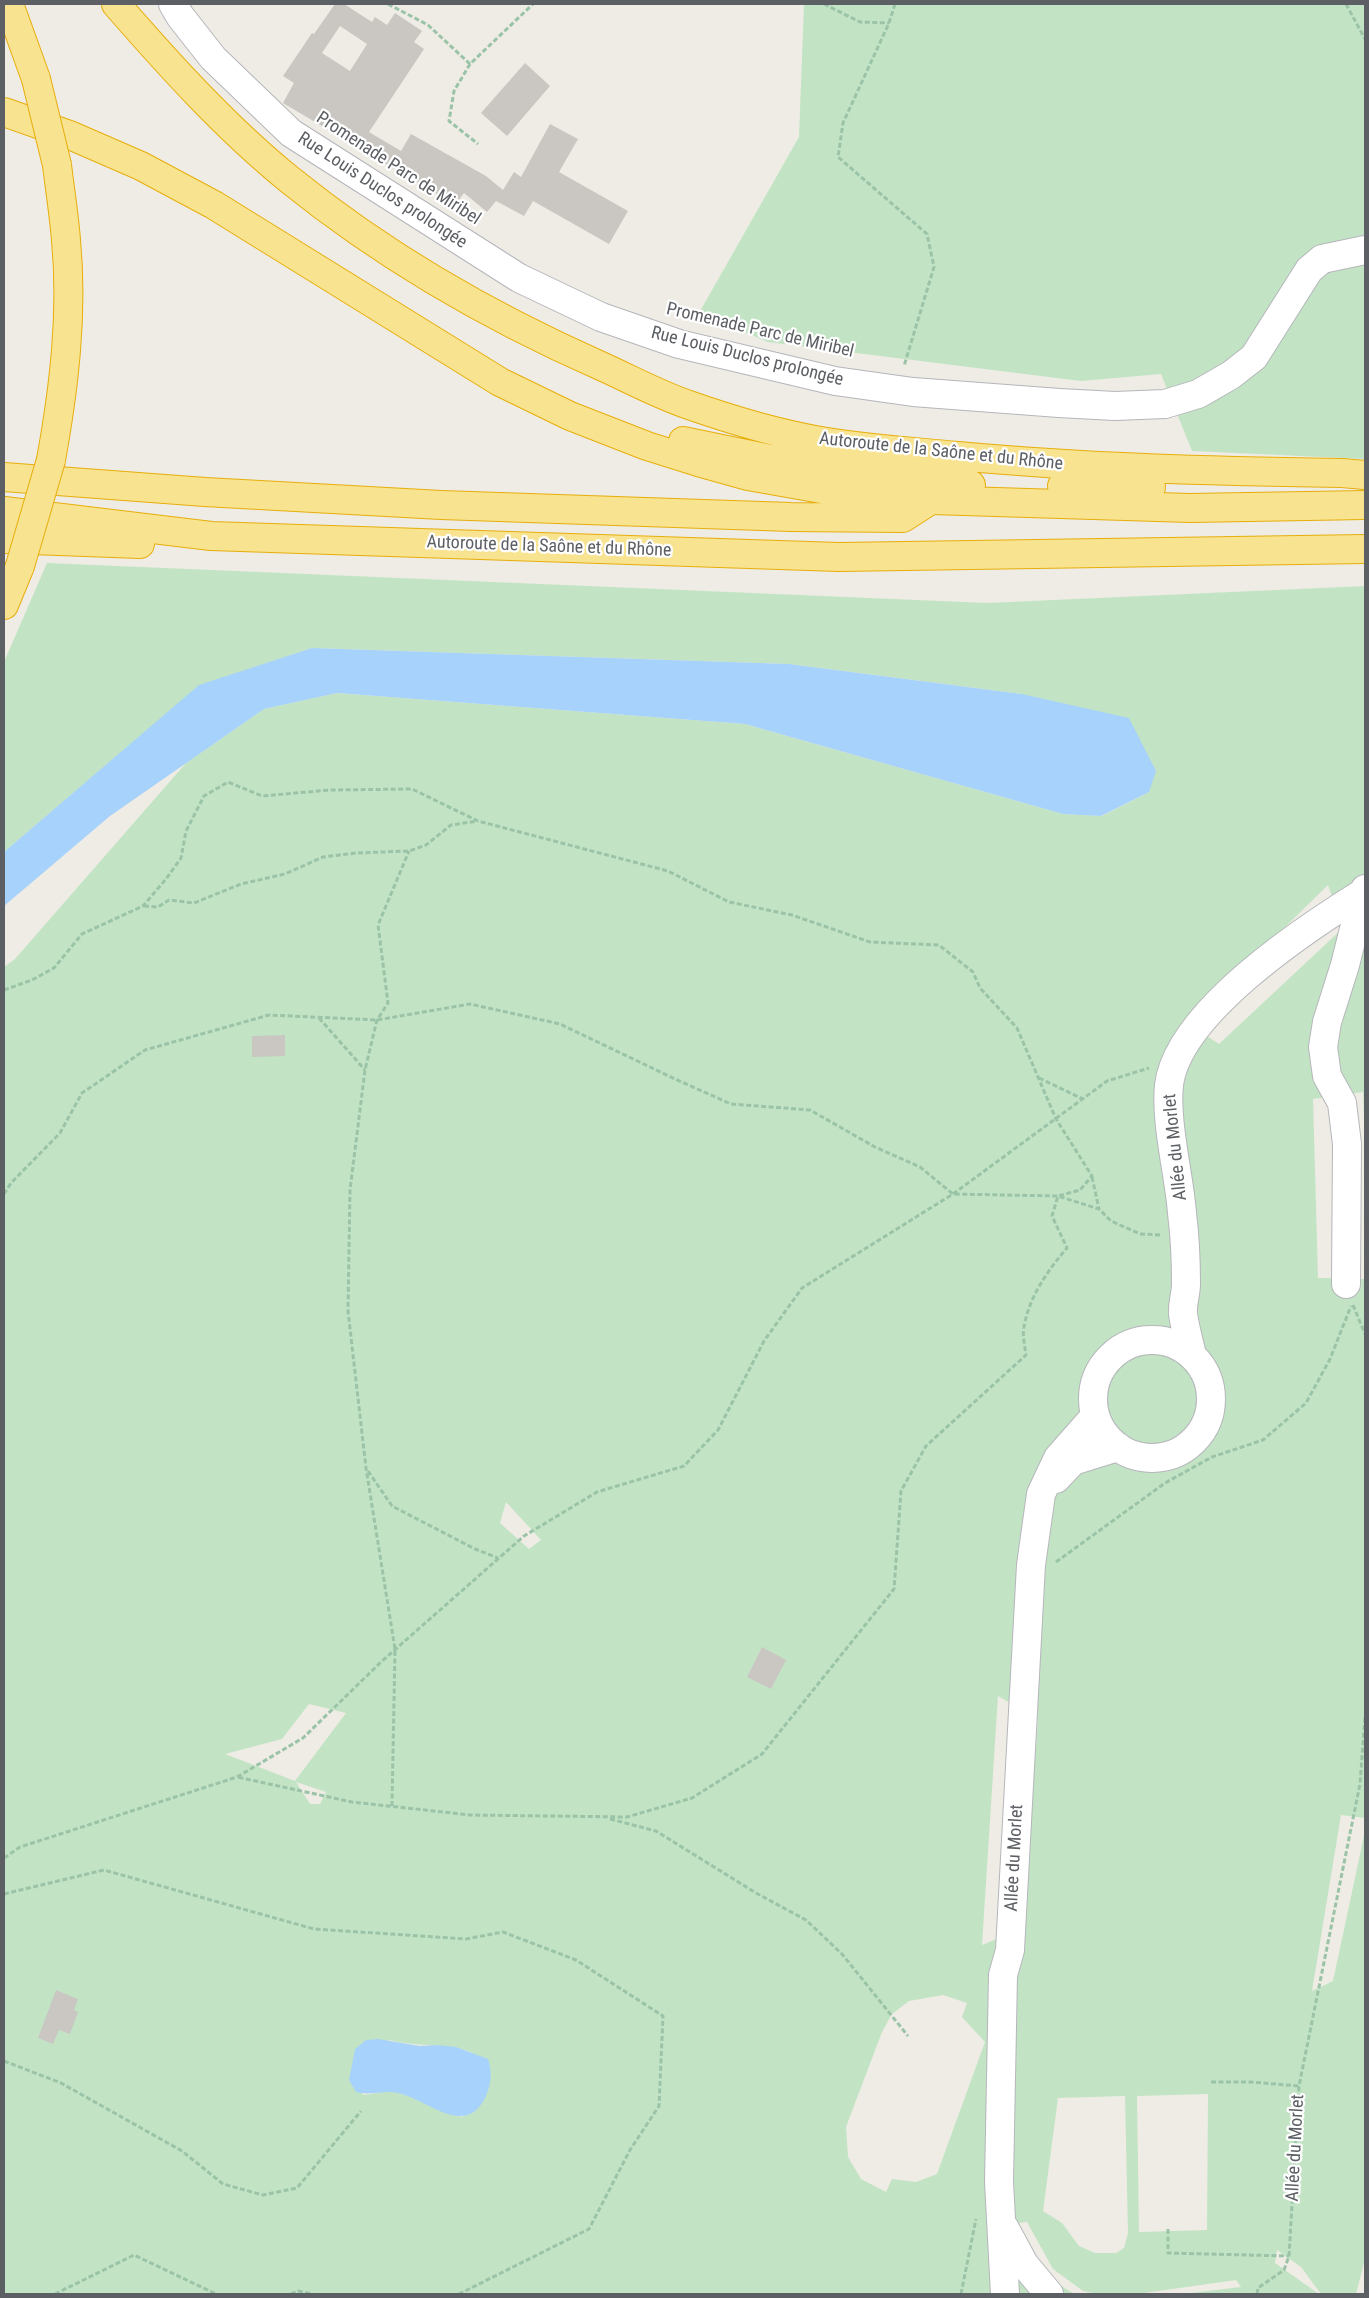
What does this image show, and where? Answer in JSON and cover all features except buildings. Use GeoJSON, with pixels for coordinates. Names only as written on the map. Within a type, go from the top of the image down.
{"type":"FeatureCollection","features":[{"type":"Feature","properties":{"kind":"highway"},"geometry":{"type":"LineString","coordinates":[[4,605],[20,566],[51,460],[60,407],[68,322],[66,242],[56,165],[36,79],[9,4]]}},
{"type":"Feature","properties":{"kind":"highway","name":"Autoroute de la Saône et du Rhône"},"geometry":{"type":"LineString","coordinates":[[116,4],[242,138],[288,179],[367,238],[434,280],[550,344],[687,405],[815,440],[872,448],[1031,462],[1167,470],[1365,475]]}},
{"type":"Feature","properties":{"kind":"highway"},"geometry":{"type":"LineString","coordinates":[[4,112],[72,136],[141,166],[214,204],[500,382],[570,416],[647,446],[748,476],[827,490],[932,500],[1190,508],[1365,504]]}},
{"type":"Feature","properties":{"kind":"highway"},"geometry":{"type":"LineString","coordinates":[[647,446],[678,440],[770,459],[963,485],[1181,487],[1365,482]]}},
{"type":"Feature","properties":{"kind":"highway"},"geometry":{"type":"LineString","coordinates":[[4,478],[186,491],[441,505],[791,517],[902,518],[932,500]]}},
{"type":"Feature","properties":{"kind":"highway","name":"Autoroute de la Saône et du Rhône"},"geometry":{"type":"LineString","coordinates":[[4,511],[211,536],[839,557],[1365,549]]}},
{"type":"Feature","properties":{"kind":"highway"},"geometry":{"type":"LineString","coordinates":[[4,539],[156,544],[211,536]]}},
{"type":"Feature","properties":{"kind":"street","name":"Rue Louis Duclos prolongée"},"geometry":{"type":"LineString","coordinates":[[173,4],[180,16],[213,58],[291,133],[519,278],[601,317],[679,344],[835,381],[913,392],[1059,403],[1115,406],[1165,404],[1198,394],[1231,375],[1254,357],[1308,270],[1322,259],[1365,250]]}},
{"type":"Feature","properties":{"kind":"street","name":"Allée du Morlet"},"geometry":{"type":"LineString","coordinates":[[1192,1355],[1183,1313],[1186,1287],[1184,1235],[1180,1184],[1168,1105],[1170,1083],[1176,1060],[1189,1038],[1221,1000],[1318,921],[1364,891]]}},
{"type":"Feature","properties":{"kind":"street"},"geometry":{"type":"LineString","coordinates":[[1349,1293],[1347,1144],[1342,1103],[1327,1076],[1323,1047],[1327,1022],[1345,965],[1364,891]]}},
{"type":"Feature","properties":{"kind":"street"},"geometry":{"type":"LineString","coordinates":[[1146,1340],[1174,1344],[1192,1355],[1208,1379],[1211,1399],[1208,1420],[1197,1438],[1178,1452],[1159,1458],[1136,1456],[1118,1447],[1105,1434],[1096,1416],[1093,1402],[1096,1381],[1105,1363],[1126,1346],[1146,1340],[1183,1313]]}},
{"type":"Feature","properties":{"kind":"street","name":"Allée du Morlet"},"geometry":{"type":"LineString","coordinates":[[1005,2294],[989,2215],[999,2182],[1003,1975],[1010,1950],[1031,1565],[1040,1494],[1058,1458],[1096,1416]]}},
{"type":"Feature","properties":{"kind":"street"},"geometry":{"type":"LineString","coordinates":[[1040,1494],[1073,1461],[1118,1447]]}},
{"type":"Feature","properties":{"kind":"street","name":"Allée du Morlet"},"geometry":{"type":"LineString","coordinates":[[989,2215],[1024,2264],[1049,2294]]}},
{"type":"Feature","properties":{"kind":"path"},"geometry":{"type":"LineString","coordinates":[[388,4],[428,25],[470,64]]}},
{"type":"Feature","properties":{"kind":"path"},"geometry":{"type":"LineString","coordinates":[[478,144],[449,121],[454,90],[470,64],[533,4]]}},
{"type":"Feature","properties":{"kind":"path"},"geometry":{"type":"LineString","coordinates":[[824,4],[860,22],[889,23]]}},
{"type":"Feature","properties":{"kind":"path"},"geometry":{"type":"LineString","coordinates":[[895,4],[889,23],[843,123],[838,157],[927,234],[934,267],[901,374]]}},
{"type":"Feature","properties":{"kind":"path"},"geometry":{"type":"LineString","coordinates":[[1346,4],[1365,38]]}},
{"type":"Feature","properties":{"kind":"path"},"geometry":{"type":"LineString","coordinates":[[4,990],[32,980],[54,968],[82,934],[143,906],[181,858],[186,831],[204,796],[228,782],[262,796],[330,790],[412,788],[478,821],[668,870],[729,902],[792,915],[870,942],[939,945],[973,972],[980,988],[1017,1028],[1056,1119],[1092,1176],[1099,1209]]}},
{"type":"Feature","properties":{"kind":"path"},"geometry":{"type":"LineString","coordinates":[[143,906],[158,907],[169,900],[194,903],[241,884],[285,874],[323,857],[356,853],[409,851],[426,845],[451,825],[478,821]]}},
{"type":"Feature","properties":{"kind":"path"},"geometry":{"type":"LineString","coordinates":[[392,1806],[395,1649],[366,1468],[348,1311],[350,1190],[365,1070],[377,1020],[388,1003],[378,925],[409,851]]}},
{"type":"Feature","properties":{"kind":"path"},"geometry":{"type":"LineString","coordinates":[[4,1194],[11,1182],[60,1133],[82,1093],[145,1050],[269,1015],[377,1020],[470,1004],[560,1024],[732,1104],[810,1110],[874,1147],[920,1167],[953,1194],[1058,1196],[1080,1190],[1092,1176]]}},
{"type":"Feature","properties":{"kind":"path"},"geometry":{"type":"LineString","coordinates":[[319,1018],[365,1070]]}},
{"type":"Feature","properties":{"kind":"path"},"geometry":{"type":"LineString","coordinates":[[4,1858],[20,1848],[237,1777],[303,1738],[395,1649],[524,1536],[598,1492],[684,1466],[718,1430],[764,1341],[802,1288],[953,1194],[1107,1081],[1176,1060]]}},
{"type":"Feature","properties":{"kind":"path"},"geometry":{"type":"LineString","coordinates":[[1038,1078],[1083,1099]]}},
{"type":"Feature","properties":{"kind":"path"},"geometry":{"type":"LineString","coordinates":[[1058,1196],[1099,1209],[1111,1221],[1140,1234],[1184,1235]]}},
{"type":"Feature","properties":{"kind":"path"},"geometry":{"type":"LineString","coordinates":[[237,1777],[352,1802],[470,1815],[627,1818],[692,1798],[762,1754],[894,1589],[901,1491],[926,1446],[1026,1355],[1024,1328],[1033,1299],[1051,1266],[1067,1248],[1052,1216],[1058,1196]]}},
{"type":"Feature","properties":{"kind":"path"},"geometry":{"type":"LineString","coordinates":[[1349,1293],[1365,1334]]}},
{"type":"Feature","properties":{"kind":"path"},"geometry":{"type":"LineString","coordinates":[[1031,1565],[1058,1562],[1165,1483],[1212,1457],[1264,1440],[1306,1403],[1330,1359],[1349,1293]]}},
{"type":"Feature","properties":{"kind":"path"},"geometry":{"type":"LineString","coordinates":[[366,1468],[392,1506],[475,1549],[499,1558]]}},
{"type":"Feature","properties":{"kind":"path","name":"Allée du Morlet"},"geometry":{"type":"LineString","coordinates":[[1289,2256],[1299,2086],[1360,1784],[1365,1717]]}},
{"type":"Feature","properties":{"kind":"path"},"geometry":{"type":"LineString","coordinates":[[605,1817],[656,1831],[756,1893],[806,1920],[842,1954],[908,2036]]}},
{"type":"Feature","properties":{"kind":"path"},"geometry":{"type":"LineString","coordinates":[[4,1894],[104,1870],[314,1929],[466,1939],[503,1932],[576,1960],[662,2016],[658,2106],[630,2150],[589,2229],[459,2294]]}},
{"type":"Feature","properties":{"kind":"path"},"geometry":{"type":"LineString","coordinates":[[4,2061],[61,2083],[182,2152],[223,2184],[263,2195],[297,2188],[361,2111]]}},
{"type":"Feature","properties":{"kind":"path"},"geometry":{"type":"LineString","coordinates":[[1211,2082],[1251,2082],[1299,2086]]}},
{"type":"Feature","properties":{"kind":"path"},"geometry":{"type":"LineString","coordinates":[[961,2294],[989,2215]]}},
{"type":"Feature","properties":{"kind":"path"},"geometry":{"type":"LineString","coordinates":[[1168,2229],[1168,2253],[1289,2256],[1284,2270],[1258,2288],[1256,2294]]}},
{"type":"Feature","properties":{"kind":"path"},"geometry":{"type":"LineString","coordinates":[[55,2294],[134,2255],[216,2294]]}},
{"type":"Feature","properties":{"kind":"path"},"geometry":{"type":"LineString","coordinates":[[291,2294],[298,2291],[313,2294]]}},
{"type":"Feature","properties":{"kind":"green space"},"geometry":{"type":"Polygon","coordinates":[[[804,4],[1365,4],[1365,459],[1192,451],[1161,374],[1081,381],[768,342],[699,313],[799,137],[804,4]]]}},
{"type":"Feature","properties":{"kind":"green space"},"geometry":{"type":"Polygon","coordinates":[[[47,563],[987,603],[1365,586],[1365,1143],[1363,1092],[1313,1099],[1318,1278],[1365,1279],[1365,1818],[1341,1815],[1312,1991],[1333,1981],[1365,1831],[1365,2259],[1356,2294],[1321,2294],[1301,2267],[1277,2250],[1275,2263],[1319,2294],[1183,2294],[1241,2287],[1236,2280],[1137,2294],[1098,2294],[1083,2291],[1053,2269],[1027,2222],[1017,2223],[1046,2276],[1074,2294],[4,2294],[4,967],[15,959],[186,763],[264,709],[337,693],[745,724],[1063,814],[1102,816],[1149,792],[1022,694],[789,664],[312,648],[199,686],[4,852],[4,662],[47,563]],[[1328,885],[1187,1023],[1219,1044],[1343,928],[1328,885]],[[506,1502],[500,1523],[529,1549],[541,1540],[506,1502]],[[998,1696],[982,1945],[1023,1928],[1038,1719],[998,1696]],[[309,1704],[282,1739],[225,1754],[295,1781],[346,1713],[309,1704]],[[296,1782],[310,1804],[320,1804],[326,1792],[296,1782]],[[943,1995],[909,2001],[892,2014],[882,2032],[846,2127],[848,2157],[861,2179],[886,2192],[892,2179],[916,2182],[937,2174],[985,2042],[962,2017],[967,2003],[943,1995]],[[389,2040],[349,2080],[364,2095],[395,2092],[447,2113],[463,2117],[471,2052],[451,2047],[409,2044],[389,2040]],[[1208,2094],[1137,2096],[1139,2232],[1207,2230],[1208,2094]],[[1125,2096],[1058,2098],[1043,2211],[1062,2223],[1079,2246],[1095,2253],[1116,2253],[1124,2248],[1128,2233],[1125,2096]]]}},
{"type":"Feature","properties":{"kind":"water"},"geometry":{"type":"Polygon","coordinates":[[[312,648],[789,664],[1022,694],[1129,718],[1156,771],[1149,792],[1101,816],[1063,814],[745,724],[337,693],[264,709],[110,816],[4,906],[4,852],[199,685],[312,648]]]}},
{"type":"Feature","properties":{"kind":"water"},"geometry":{"type":"Polygon","coordinates":[[[378,2039],[420,2046],[456,2047],[488,2059],[490,2080],[484,2100],[475,2111],[466,2115],[455,2116],[398,2093],[356,2092],[349,2080],[355,2049],[366,2040],[378,2039]]]}}]}
